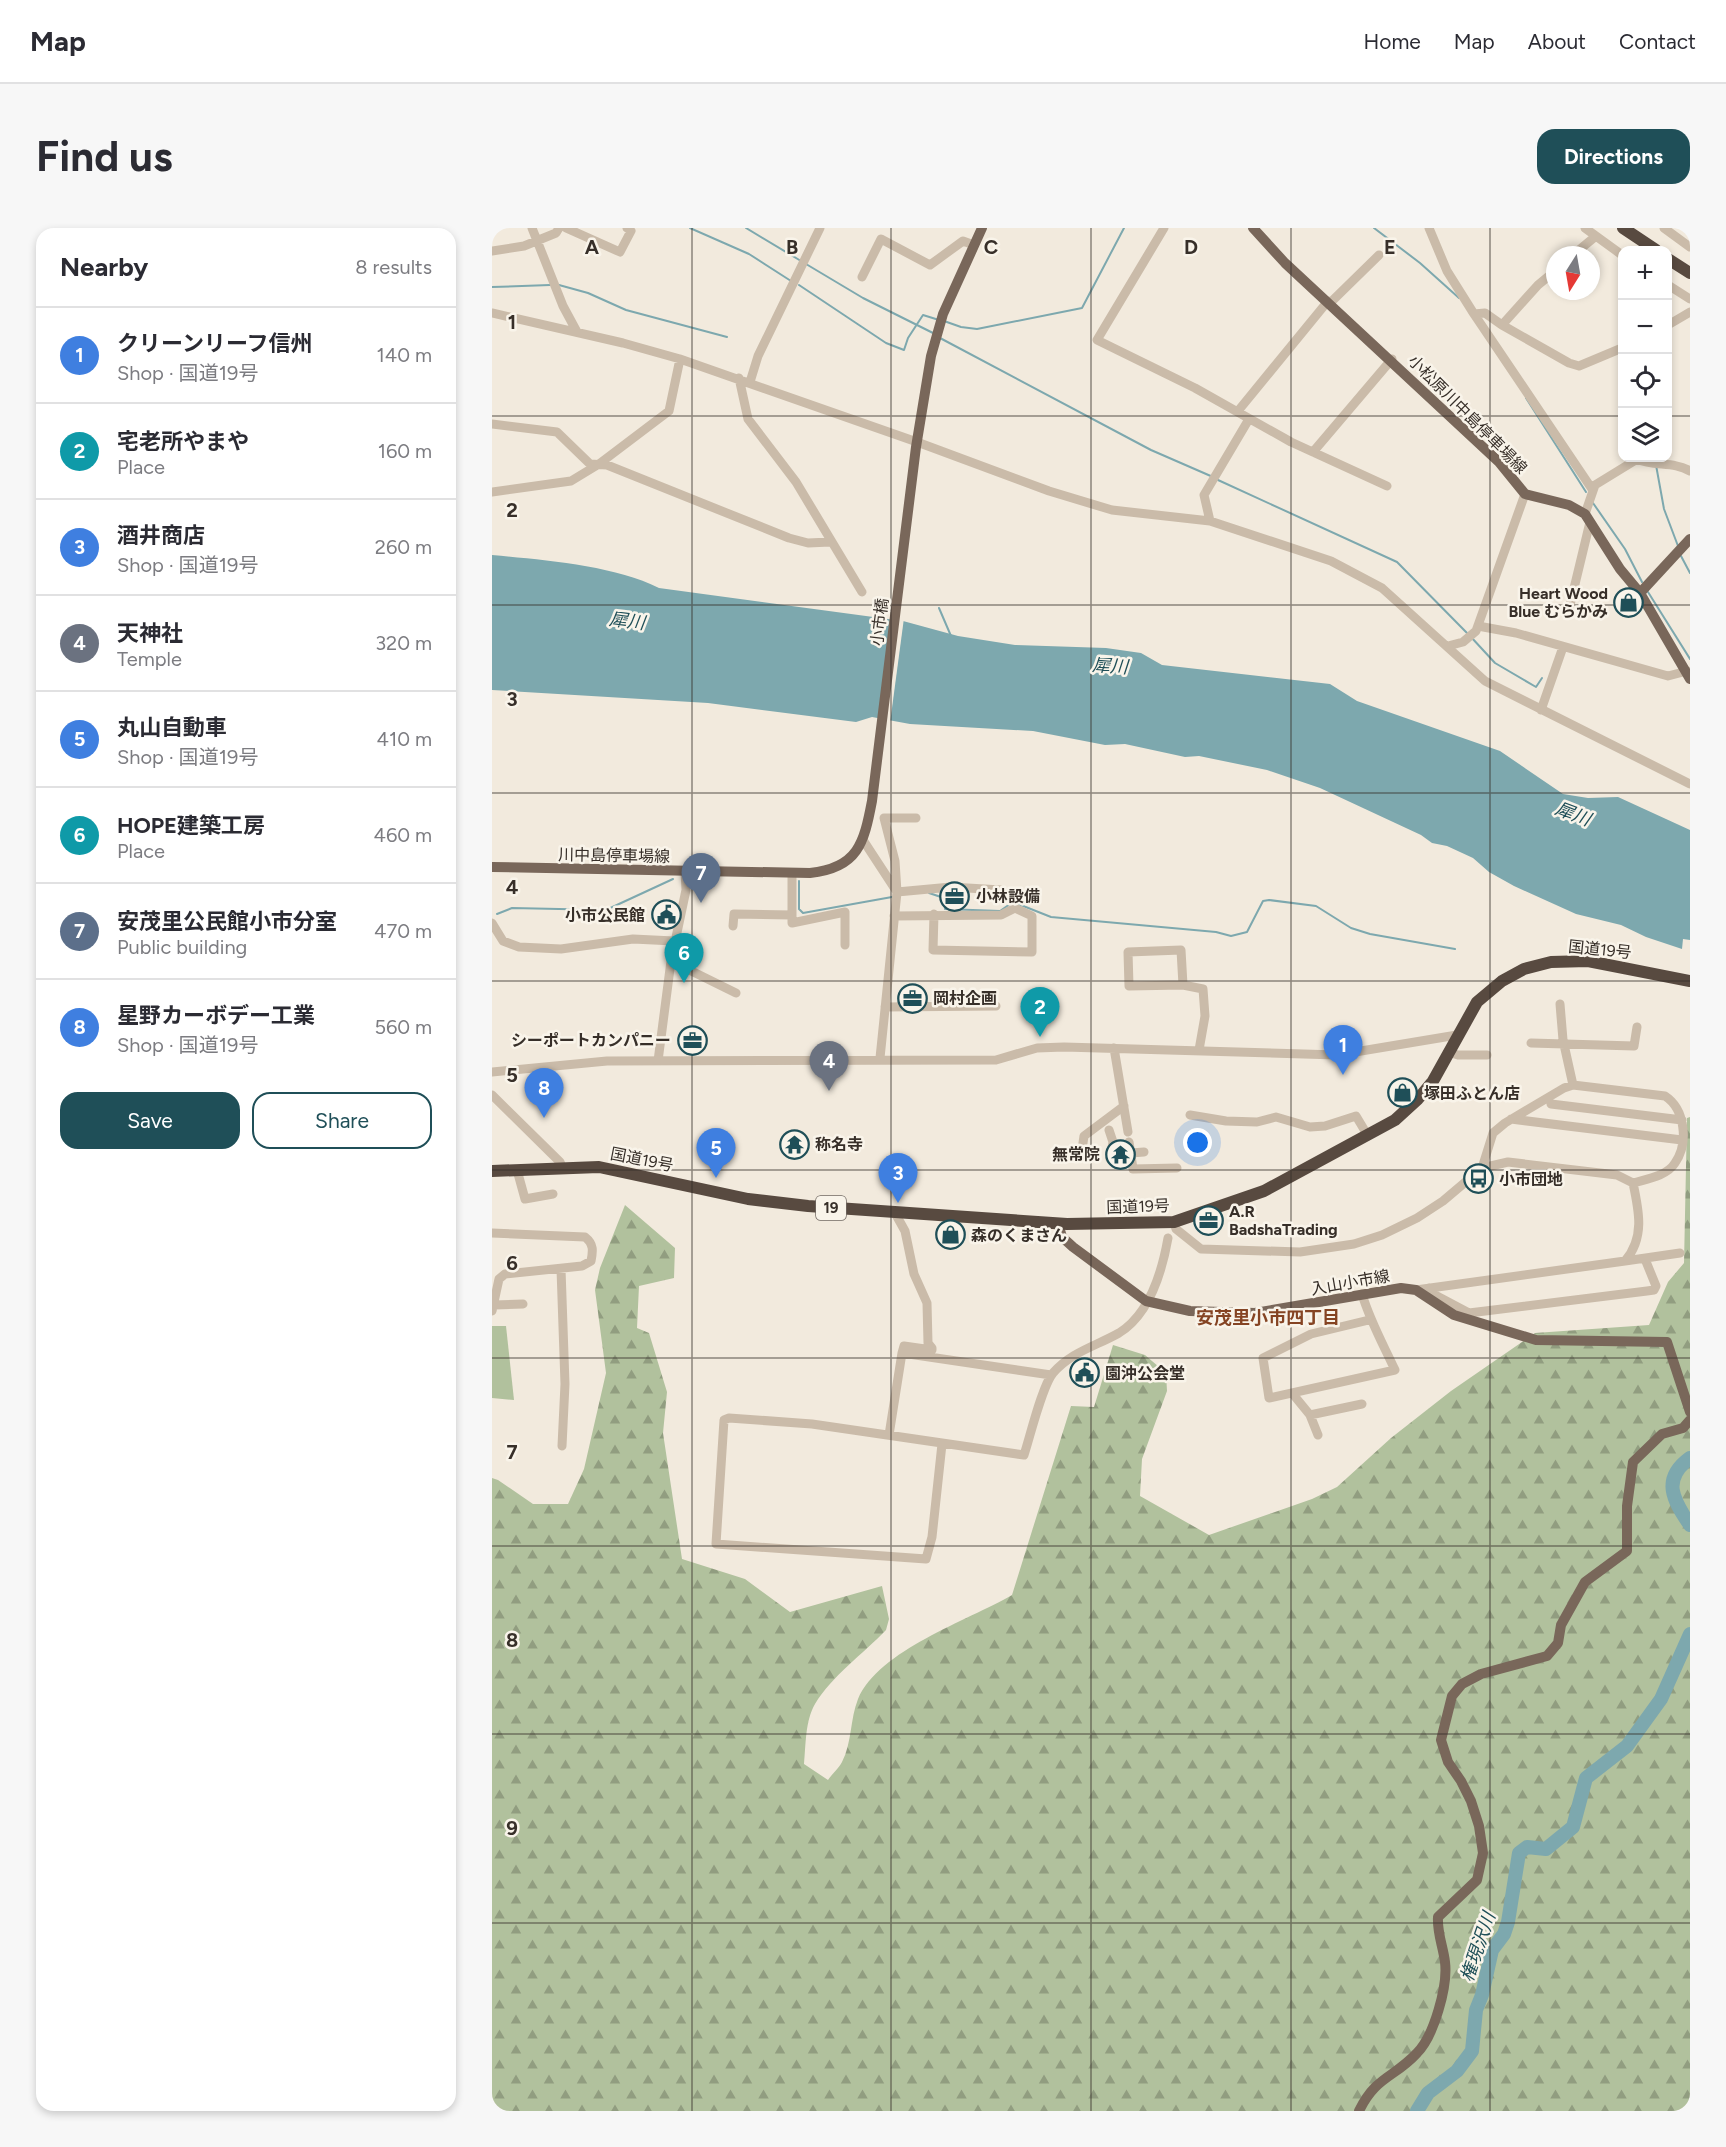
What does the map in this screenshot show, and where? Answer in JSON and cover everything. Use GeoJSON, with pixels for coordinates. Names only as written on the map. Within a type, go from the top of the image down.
{"type":"FeatureCollection","features":[{"type":"Feature","properties":{"kind":"highway"},"geometry":{"type":"LineString","coordinates":[[1623,228],[1650,246]]}},
{"type":"Feature","properties":{"kind":"highway"},"geometry":{"type":"LineString","coordinates":[[1672,262],[1690,273]]}},
{"type":"Feature","properties":{"kind":"highway","name":"国道19号"},"geometry":{"type":"LineString","coordinates":[[492,1171],[562,1167],[614,1169],[766,1201],[895,1213],[1058,1223],[1174,1222],[1264,1191],[1395,1120],[1418,1099],[1432,1081],[1471,1010],[1490,990],[1524,969],[1551,962],[1587,961],[1690,981]]}},
{"type":"Feature","properties":{"kind":"main road"},"geometry":{"type":"LineString","coordinates":[[917,444],[931,356],[944,314],[982,228]]}},
{"type":"Feature","properties":{"kind":"main road","name":"小松原川中島停車場線"},"geometry":{"type":"LineString","coordinates":[[1253,228],[1285,263],[1392,359],[1499,462],[1525,494],[1569,505],[1587,518]]}},
{"type":"Feature","properties":{"kind":"main road","name":"小市橋"},"geometry":{"type":"LineString","coordinates":[[872,801],[917,444]]}},
{"type":"Feature","properties":{"kind":"main road"},"geometry":{"type":"LineString","coordinates":[[1587,518],[1620,569],[1640,593],[1688,675]]}},
{"type":"Feature","properties":{"kind":"main road"},"geometry":{"type":"LineString","coordinates":[[1640,593],[1690,539]]}},
{"type":"Feature","properties":{"kind":"main road","name":"川中島停車場線"},"geometry":{"type":"LineString","coordinates":[[492,867],[792,873],[834,868],[857,852],[863,840],[872,801]]}},
{"type":"Feature","properties":{"kind":"main road","name":"入山小市線"},"geometry":{"type":"LineString","coordinates":[[1058,1223],[1062,1237],[1073,1247],[1146,1301],[1199,1312],[1255,1313],[1401,1288],[1416,1290]]}},
{"type":"Feature","properties":{"kind":"main road"},"geometry":{"type":"LineString","coordinates":[[1416,1290],[1454,1315],[1536,1340],[1667,1342],[1690,1412]]}},
{"type":"Feature","properties":{"kind":"main road"},"geometry":{"type":"LineString","coordinates":[[1359,2111],[1368,2093],[1378,2082],[1417,2054],[1427,2040],[1445,1983],[1445,1961],[1437,1929],[1438,1917],[1477,1880],[1483,1853],[1479,1826],[1471,1801],[1461,1780],[1448,1762],[1441,1740],[1452,1696],[1462,1684],[1481,1674],[1547,1656],[1558,1643],[1561,1624],[1585,1582],[1627,1551],[1627,1506],[1633,1462],[1662,1434],[1683,1428],[1690,1420]]}},
{"type":"Feature","properties":{"kind":"street"},"geometry":{"type":"LineString","coordinates":[[532,228],[556,288],[577,332]]}},
{"type":"Feature","properties":{"kind":"street"},"geometry":{"type":"LineString","coordinates":[[492,251],[537,241],[556,233],[559,228]]}},
{"type":"Feature","properties":{"kind":"street"},"geometry":{"type":"LineString","coordinates":[[566,228],[620,252],[631,231],[627,228]]}},
{"type":"Feature","properties":{"kind":"street"},"geometry":{"type":"LineString","coordinates":[[750,382],[758,356],[798,269],[820,228]]}},
{"type":"Feature","properties":{"kind":"street"},"geometry":{"type":"LineString","coordinates":[[1164,228],[1097,340],[1238,411],[1313,452],[1387,486]]}},
{"type":"Feature","properties":{"kind":"street"},"geometry":{"type":"LineString","coordinates":[[1429,228],[1447,271],[1592,489],[1569,609]]}},
{"type":"Feature","properties":{"kind":"street"},"geometry":{"type":"LineString","coordinates":[[1586,228],[1618,251]]}},
{"type":"Feature","properties":{"kind":"street"},"geometry":{"type":"LineString","coordinates":[[1664,228],[1690,247]]}},
{"type":"Feature","properties":{"kind":"street"},"geometry":{"type":"LineString","coordinates":[[1584,246],[1596,236]]}},
{"type":"Feature","properties":{"kind":"street"},"geometry":{"type":"LineString","coordinates":[[862,277],[881,239],[930,265],[963,241],[974,245]]}},
{"type":"Feature","properties":{"kind":"street"},"geometry":{"type":"LineString","coordinates":[[1238,411],[1329,302],[1379,255]]}},
{"type":"Feature","properties":{"kind":"street"},"geometry":{"type":"LineString","coordinates":[[1502,325],[1546,278]]}},
{"type":"Feature","properties":{"kind":"street"},"geometry":{"type":"LineString","coordinates":[[1672,288],[1690,299]]}},
{"type":"Feature","properties":{"kind":"street"},"geometry":{"type":"LineString","coordinates":[[1672,323],[1690,312]]}},
{"type":"Feature","properties":{"kind":"street"},"geometry":{"type":"LineString","coordinates":[[492,313],[680,359],[739,378],[1049,492],[1112,510],[1210,520],[1331,561],[1382,588],[1485,681],[1690,784]]}},
{"type":"Feature","properties":{"kind":"street"},"geometry":{"type":"LineString","coordinates":[[1474,314],[1485,313],[1502,325],[1578,366],[1618,350]]}},
{"type":"Feature","properties":{"kind":"street"},"geometry":{"type":"LineString","coordinates":[[492,492],[571,481],[599,464],[669,411],[680,359]]}},
{"type":"Feature","properties":{"kind":"street"},"geometry":{"type":"LineString","coordinates":[[1313,452],[1392,359]]}},
{"type":"Feature","properties":{"kind":"street"},"geometry":{"type":"LineString","coordinates":[[739,378],[748,419],[796,482],[862,592]]}},
{"type":"Feature","properties":{"kind":"street"},"geometry":{"type":"LineString","coordinates":[[1210,520],[1204,495],[1249,419]]}},
{"type":"Feature","properties":{"kind":"street"},"geometry":{"type":"LineString","coordinates":[[492,424],[557,432],[590,464],[617,469],[789,538],[808,543],[830,542]]}},
{"type":"Feature","properties":{"kind":"street"},"geometry":{"type":"LineString","coordinates":[[1592,489],[1632,462]]}},
{"type":"Feature","properties":{"kind":"street"},"geometry":{"type":"LineString","coordinates":[[1644,462],[1679,464],[1690,471]]}},
{"type":"Feature","properties":{"kind":"street"},"geometry":{"type":"LineString","coordinates":[[1448,646],[1463,642],[1477,629],[1525,494]]}},
{"type":"Feature","properties":{"kind":"street"},"geometry":{"type":"LineString","coordinates":[[1477,629],[1516,633],[1668,676],[1688,675]]}},
{"type":"Feature","properties":{"kind":"street"},"geometry":{"type":"LineString","coordinates":[[1541,710],[1563,647]]}},
{"type":"Feature","properties":{"kind":"street"},"geometry":{"type":"LineString","coordinates":[[880,1058],[897,892],[895,861],[884,818],[916,818]]}},
{"type":"Feature","properties":{"kind":"street"},"geometry":{"type":"LineString","coordinates":[[863,840],[897,892]]}},
{"type":"Feature","properties":{"kind":"street"},"geometry":{"type":"LineString","coordinates":[[658,1061],[674,941],[686,890],[685,871]]}},
{"type":"Feature","properties":{"kind":"street"},"geometry":{"type":"LineString","coordinates":[[792,873],[792,923],[845,912],[845,945]]}},
{"type":"Feature","properties":{"kind":"street"},"geometry":{"type":"LineString","coordinates":[[897,892],[951,887],[1001,890]]}},
{"type":"Feature","properties":{"kind":"street"},"geometry":{"type":"LineString","coordinates":[[894,916],[934,914],[1001,915],[1008,909],[1024,911],[1032,916],[1032,952],[933,950],[934,914]]}},
{"type":"Feature","properties":{"kind":"street"},"geometry":{"type":"LineString","coordinates":[[733,926],[734,914],[792,915]]}},
{"type":"Feature","properties":{"kind":"street"},"geometry":{"type":"LineString","coordinates":[[492,922],[503,940],[519,947],[561,949],[633,939],[674,941]]}},
{"type":"Feature","properties":{"kind":"street"},"geometry":{"type":"LineString","coordinates":[[1183,985],[1181,951],[1128,952],[1129,986],[1183,985],[1203,989],[1205,1016],[1199,1050]]}},
{"type":"Feature","properties":{"kind":"street"},"geometry":{"type":"LineString","coordinates":[[671,961],[736,993]]}},
{"type":"Feature","properties":{"kind":"street"},"geometry":{"type":"LineString","coordinates":[[1560,1004],[1564,1045],[1573,1085]]}},
{"type":"Feature","properties":{"kind":"street"},"geometry":{"type":"LineString","coordinates":[[885,1007],[996,1006]]}},
{"type":"Feature","properties":{"kind":"street"},"geometry":{"type":"LineString","coordinates":[[1531,1043],[1634,1046],[1637,1027]]}},
{"type":"Feature","properties":{"kind":"street"},"geometry":{"type":"LineString","coordinates":[[492,1072],[607,1061],[880,1058],[996,1060],[1037,1048],[1114,1048],[1336,1055],[1457,1035]]}},
{"type":"Feature","properties":{"kind":"street"},"geometry":{"type":"LineString","coordinates":[[1114,1048],[1133,1168],[1177,1168]]}},
{"type":"Feature","properties":{"kind":"street"},"geometry":{"type":"LineString","coordinates":[[1448,1052],[1458,1055],[1487,1055]]}},
{"type":"Feature","properties":{"kind":"street"},"geometry":{"type":"LineString","coordinates":[[1174,1222],[1176,1229],[1201,1249],[1300,1252],[1354,1244],[1382,1235],[1417,1218],[1452,1195],[1482,1168],[1508,1162],[1617,1175],[1634,1183],[1666,1172],[1675,1164],[1684,1129],[1674,1102],[1665,1096],[1573,1085],[1552,1099],[1511,1119],[1493,1133],[1482,1168]]}},
{"type":"Feature","properties":{"kind":"street"},"geometry":{"type":"LineString","coordinates":[[492,1095],[560,1162],[562,1167]]}},
{"type":"Feature","properties":{"kind":"street"},"geometry":{"type":"LineString","coordinates":[[1552,1099],[1682,1120]]}},
{"type":"Feature","properties":{"kind":"street"},"geometry":{"type":"LineString","coordinates":[[1545,1123],[1552,1099]]}},
{"type":"Feature","properties":{"kind":"street"},"geometry":{"type":"LineString","coordinates":[[1083,1143],[1084,1136],[1124,1106]]}},
{"type":"Feature","properties":{"kind":"street"},"geometry":{"type":"LineString","coordinates":[[1190,1115],[1226,1121],[1257,1122],[1276,1117],[1310,1126],[1324,1126],[1351,1115],[1356,1116],[1368,1136]]}},
{"type":"Feature","properties":{"kind":"street"},"geometry":{"type":"LineString","coordinates":[[1511,1119],[1682,1140]]}},
{"type":"Feature","properties":{"kind":"street"},"geometry":{"type":"LineString","coordinates":[[1109,1130],[1113,1142],[1110,1159],[1144,1152]]}},
{"type":"Feature","properties":{"kind":"street"},"geometry":{"type":"LineString","coordinates":[[517,1170],[525,1199],[553,1194]]}},
{"type":"Feature","properties":{"kind":"street"},"geometry":{"type":"LineString","coordinates":[[1624,1261],[1638,1241],[1634,1183]]}},
{"type":"Feature","properties":{"kind":"street"},"geometry":{"type":"LineString","coordinates":[[889,1435],[904,1346],[932,1350],[928,1343],[927,1303],[914,1274],[905,1230],[895,1213]]}},
{"type":"Feature","properties":{"kind":"street"},"geometry":{"type":"LineString","coordinates":[[492,1233],[573,1235],[585,1237],[591,1241],[591,1261],[582,1266],[505,1274],[499,1279],[493,1308],[523,1304]]}},
{"type":"Feature","properties":{"kind":"street"},"geometry":{"type":"LineString","coordinates":[[942,1444],[932,1537],[926,1559],[716,1544],[724,1420],[729,1418],[812,1424],[1024,1455],[1051,1375],[1072,1356],[1120,1332],[1140,1315],[1164,1262],[1168,1238]]}},
{"type":"Feature","properties":{"kind":"street"},"geometry":{"type":"LineString","coordinates":[[1416,1290],[1680,1253]]}},
{"type":"Feature","properties":{"kind":"street"},"geometry":{"type":"LineString","coordinates":[[1429,1288],[1435,1295],[1469,1313],[1654,1290],[1655,1277],[1646,1259]]}},
{"type":"Feature","properties":{"kind":"street"},"geometry":{"type":"LineString","coordinates":[[561,1269],[565,1384],[562,1446]]}},
{"type":"Feature","properties":{"kind":"street"},"geometry":{"type":"LineString","coordinates":[[1362,1294],[1369,1320],[1375,1326],[1395,1370],[1269,1398],[1263,1358],[1311,1334],[1369,1320]]}},
{"type":"Feature","properties":{"kind":"street"},"geometry":{"type":"LineString","coordinates":[[902,1353],[1051,1375]]}},
{"type":"Feature","properties":{"kind":"street"},"geometry":{"type":"LineString","coordinates":[[1292,1393],[1310,1415],[1318,1435]]}},
{"type":"Feature","properties":{"kind":"street"},"geometry":{"type":"LineString","coordinates":[[1310,1415],[1362,1404]]}},
{"type":"Feature","properties":{"kind":"green space"},"geometry":{"type":"Polygon","coordinates":[[[1690,1117],[1690,2111],[492,2111],[492,1478],[533,1504],[568,1504],[584,1469],[606,1373],[595,1290],[600,1268],[625,1205],[675,1248],[674,1278],[639,1286],[637,1328],[649,1333],[667,1392],[663,1433],[682,1559],[745,1579],[790,1612],[882,1586],[889,1619],[886,1630],[830,1684],[815,1704],[809,1718],[804,1764],[828,1780],[845,1755],[855,1707],[869,1682],[904,1651],[1012,1595],[1071,1406],[1094,1407],[1113,1345],[1145,1355],[1166,1373],[1167,1391],[1142,1459],[1140,1496],[1209,1535],[1312,1499],[1337,1487],[1391,1438],[1451,1391],[1535,1333],[1649,1325],[1668,1282],[1684,1263],[1687,1118],[1690,1117]]]}},
{"type":"Feature","properties":{"kind":"green space"},"geometry":{"type":"Polygon","coordinates":[[[492,1326],[506,1326],[514,1400],[492,1398],[492,1326]]]}},
{"type":"Feature","properties":{"kind":"water","name":"犀川"},"geometry":{"type":"Polygon","coordinates":[[[492,555],[599,569],[641,580],[659,588],[903,621],[958,636],[1015,645],[1106,648],[1141,653],[1162,665],[1330,684],[1357,701],[1500,751],[1563,794],[1588,798],[1618,797],[1690,830],[1690,940],[1683,939],[1682,949],[1646,937],[1621,925],[1576,914],[1514,886],[1489,872],[1473,858],[1447,846],[1432,843],[1421,835],[1320,788],[1267,770],[1199,756],[1185,757],[1125,744],[1105,745],[1033,731],[910,724],[872,717],[856,722],[708,703],[492,690],[492,555]]]}},
{"type":"Feature","properties":{"kind":"pier"},"geometry":{"type":"Polygon","coordinates":[[[891,616],[904,618],[890,723],[878,721],[891,616]]]}},
{"type":"Feature","properties":{"kind":"waterway"},"geometry":{"type":"LineString","coordinates":[[690,228],[749,254],[791,281]]}},
{"type":"Feature","properties":{"kind":"waterway"},"geometry":{"type":"LineString","coordinates":[[746,228],[801,261]]}},
{"type":"Feature","properties":{"kind":"waterway"},"geometry":{"type":"LineString","coordinates":[[944,321],[961,327],[977,329],[1082,308],[1124,228]]}},
{"type":"Feature","properties":{"kind":"waterway"},"geometry":{"type":"LineString","coordinates":[[1374,228],[1420,263],[1459,298]]}},
{"type":"Feature","properties":{"kind":"waterway"},"geometry":{"type":"LineString","coordinates":[[806,264],[863,298],[933,333]]}},
{"type":"Feature","properties":{"kind":"waterway"},"geometry":{"type":"LineString","coordinates":[[492,287],[550,285]]}},
{"type":"Feature","properties":{"kind":"waterway"},"geometry":{"type":"LineString","coordinates":[[559,285],[588,293],[626,310],[727,337]]}},
{"type":"Feature","properties":{"kind":"waterway"},"geometry":{"type":"LineString","coordinates":[[799,285],[886,343],[904,350],[908,338],[923,315],[939,320]]}},
{"type":"Feature","properties":{"kind":"waterway"},"geometry":{"type":"LineString","coordinates":[[940,338],[1151,450],[1213,477]]}},
{"type":"Feature","properties":{"kind":"waterway"},"geometry":{"type":"LineString","coordinates":[[1526,398],[1586,492]]}},
{"type":"Feature","properties":{"kind":"waterway"},"geometry":{"type":"LineString","coordinates":[[1656,465],[1664,509],[1678,546]]}},
{"type":"Feature","properties":{"kind":"waterway"},"geometry":{"type":"LineString","coordinates":[[1218,480],[1397,562],[1467,633]]}},
{"type":"Feature","properties":{"kind":"waterway"},"geometry":{"type":"LineString","coordinates":[[1593,503],[1625,549],[1642,582]]}},
{"type":"Feature","properties":{"kind":"waterway"},"geometry":{"type":"LineString","coordinates":[[1681,556],[1690,573]]}},
{"type":"Feature","properties":{"kind":"waterway"},"geometry":{"type":"LineString","coordinates":[[1648,592],[1690,659]]}},
{"type":"Feature","properties":{"kind":"waterway"},"geometry":{"type":"LineString","coordinates":[[939,608],[951,636]]}},
{"type":"Feature","properties":{"kind":"waterway"},"geometry":{"type":"LineString","coordinates":[[1471,637],[1495,663],[1536,687],[1542,678]]}},
{"type":"Feature","properties":{"kind":"waterway"},"geometry":{"type":"LineString","coordinates":[[497,914],[512,908],[606,910],[673,879]]}},
{"type":"Feature","properties":{"kind":"waterway"},"geometry":{"type":"LineString","coordinates":[[799,881],[799,909],[803,913],[892,897]]}},
{"type":"Feature","properties":{"kind":"waterway"},"geometry":{"type":"LineString","coordinates":[[929,893],[944,898],[945,909],[1000,911],[1013,902],[1051,917],[1216,932],[1231,936],[1247,932],[1263,901],[1269,900],[1316,906],[1351,928],[1370,934],[1455,949]]}},
{"type":"Feature","properties":{"kind":"waterway","name":"権現沢川"},"geometry":{"type":"LineString","coordinates":[[1690,1458],[1675,1474],[1673,1482],[1675,1498],[1690,1525]]}},
{"type":"Feature","properties":{"kind":"waterway","name":"権現沢川"},"geometry":{"type":"LineString","coordinates":[[1417,2111],[1428,2093],[1457,2071],[1472,2051],[1476,2010],[1482,1995],[1492,1950],[1504,1934],[1508,1922],[1519,1853],[1527,1847],[1546,1849],[1573,1827],[1586,1778],[1627,1746],[1661,1699],[1690,1634]]}},
{"type":"Feature","properties":{"kind":"place","name":"Heart Wood Blue むらかみ"},"geometry":{"type":"Point","coordinates":[1629,602]}},
{"type":"Feature","properties":{"kind":"place","name":"小林設備"},"geometry":{"type":"Point","coordinates":[955,896]}},
{"type":"Feature","properties":{"kind":"place","name":"安茂里公民館小市分室"},"geometry":{"type":"Point","coordinates":[701,903]}},
{"type":"Feature","properties":{"kind":"place","name":"小市公民館"},"geometry":{"type":"Point","coordinates":[666,915]}},
{"type":"Feature","properties":{"kind":"place","name":"HOPE建築工房"},"geometry":{"type":"Point","coordinates":[684,983]}},
{"type":"Feature","properties":{"kind":"place","name":"岡村企画"},"geometry":{"type":"Point","coordinates":[912,998]}},
{"type":"Feature","properties":{"kind":"place","name":"宅老所やまや"},"geometry":{"type":"Point","coordinates":[1040,1037]}},
{"type":"Feature","properties":{"kind":"place","name":"シーポートカンパニー"},"geometry":{"type":"Point","coordinates":[692,1040]}},
{"type":"Feature","properties":{"kind":"place","name":"クリーンリーフ信州"},"geometry":{"type":"Point","coordinates":[1343,1075]}},
{"type":"Feature","properties":{"kind":"place","name":"天神社"},"geometry":{"type":"Point","coordinates":[829,1091]}},
{"type":"Feature","properties":{"kind":"place","name":"塚田ふとん店"},"geometry":{"type":"Point","coordinates":[1403,1093]}},
{"type":"Feature","properties":{"kind":"place","name":"星野カーボデー工業"},"geometry":{"type":"Point","coordinates":[544,1118]}},
{"type":"Feature","properties":{"kind":"place","name":"称名寺"},"geometry":{"type":"Point","coordinates":[794,1144]}},
{"type":"Feature","properties":{"kind":"place","name":"無常院"},"geometry":{"type":"Point","coordinates":[1121,1154]}},
{"type":"Feature","properties":{"kind":"place","name":"丸山自動車"},"geometry":{"type":"Point","coordinates":[716,1178]}},
{"type":"Feature","properties":{"kind":"place","name":"小市団地"},"geometry":{"type":"Point","coordinates":[1478,1179]}},
{"type":"Feature","properties":{"kind":"place","name":"酒井商店"},"geometry":{"type":"Point","coordinates":[898,1203]}},
{"type":"Feature","properties":{"kind":"place","name":"A.R BadshaTrading"},"geometry":{"type":"Point","coordinates":[1208,1220]}},
{"type":"Feature","properties":{"kind":"place","name":"森のくまさん"},"geometry":{"type":"Point","coordinates":[950,1235]}},
{"type":"Feature","properties":{"kind":"place","name":"園沖公会堂"},"geometry":{"type":"Point","coordinates":[1084,1373]}},
{"type":"Feature","properties":{"kind":"district","name":"安茂里小市四丁目"},"geometry":{"type":"Point","coordinates":[1268,1318]}}]}
